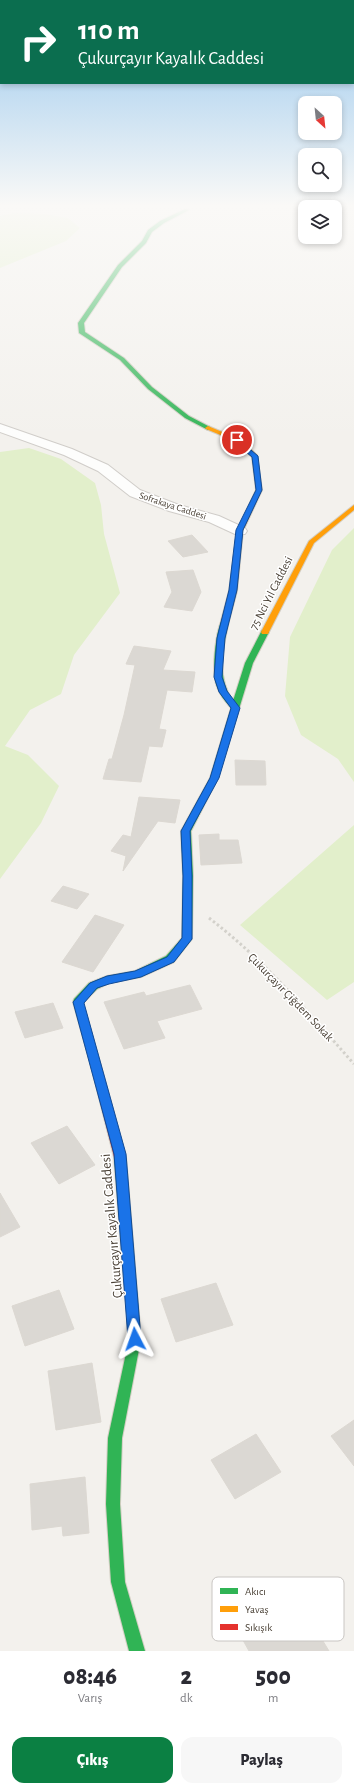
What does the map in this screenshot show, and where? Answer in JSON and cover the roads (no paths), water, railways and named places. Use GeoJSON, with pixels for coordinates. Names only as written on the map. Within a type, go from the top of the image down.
{"type":"FeatureCollection","features":[{"type":"Feature","properties":{"kind":"street"},"geometry":{"type":"LineString","coordinates":[[108,283],[81,323],[82,333],[122,359],[150,388],[187,417],[218,433],[237,440],[255,456],[259,490],[240,530],[233,590],[221,638],[218,677],[223,692],[236,708]]}},
{"type":"Feature","properties":{"kind":"street","name":"Sofrakaya Caddesi"},"geometry":{"type":"LineString","coordinates":[[0,428],[68,452],[103,468],[135,493],[174,508],[214,519],[240,530]]}},
{"type":"Feature","properties":{"kind":"street","name":"75 Nci Yıl Caddesi"},"geometry":{"type":"LineString","coordinates":[[236,708],[249,664],[311,542],[354,507]]}},
{"type":"Feature","properties":{"kind":"street","name":"Çukurçayır Kayalık Caddesi"},"geometry":{"type":"LineString","coordinates":[[136,1651],[118,1582],[113,1504],[115,1438],[135,1339],[120,1154],[78,1002],[93,986],[107,980],[137,974],[170,959],[187,939],[186,831],[214,778],[236,708]]}}]}
